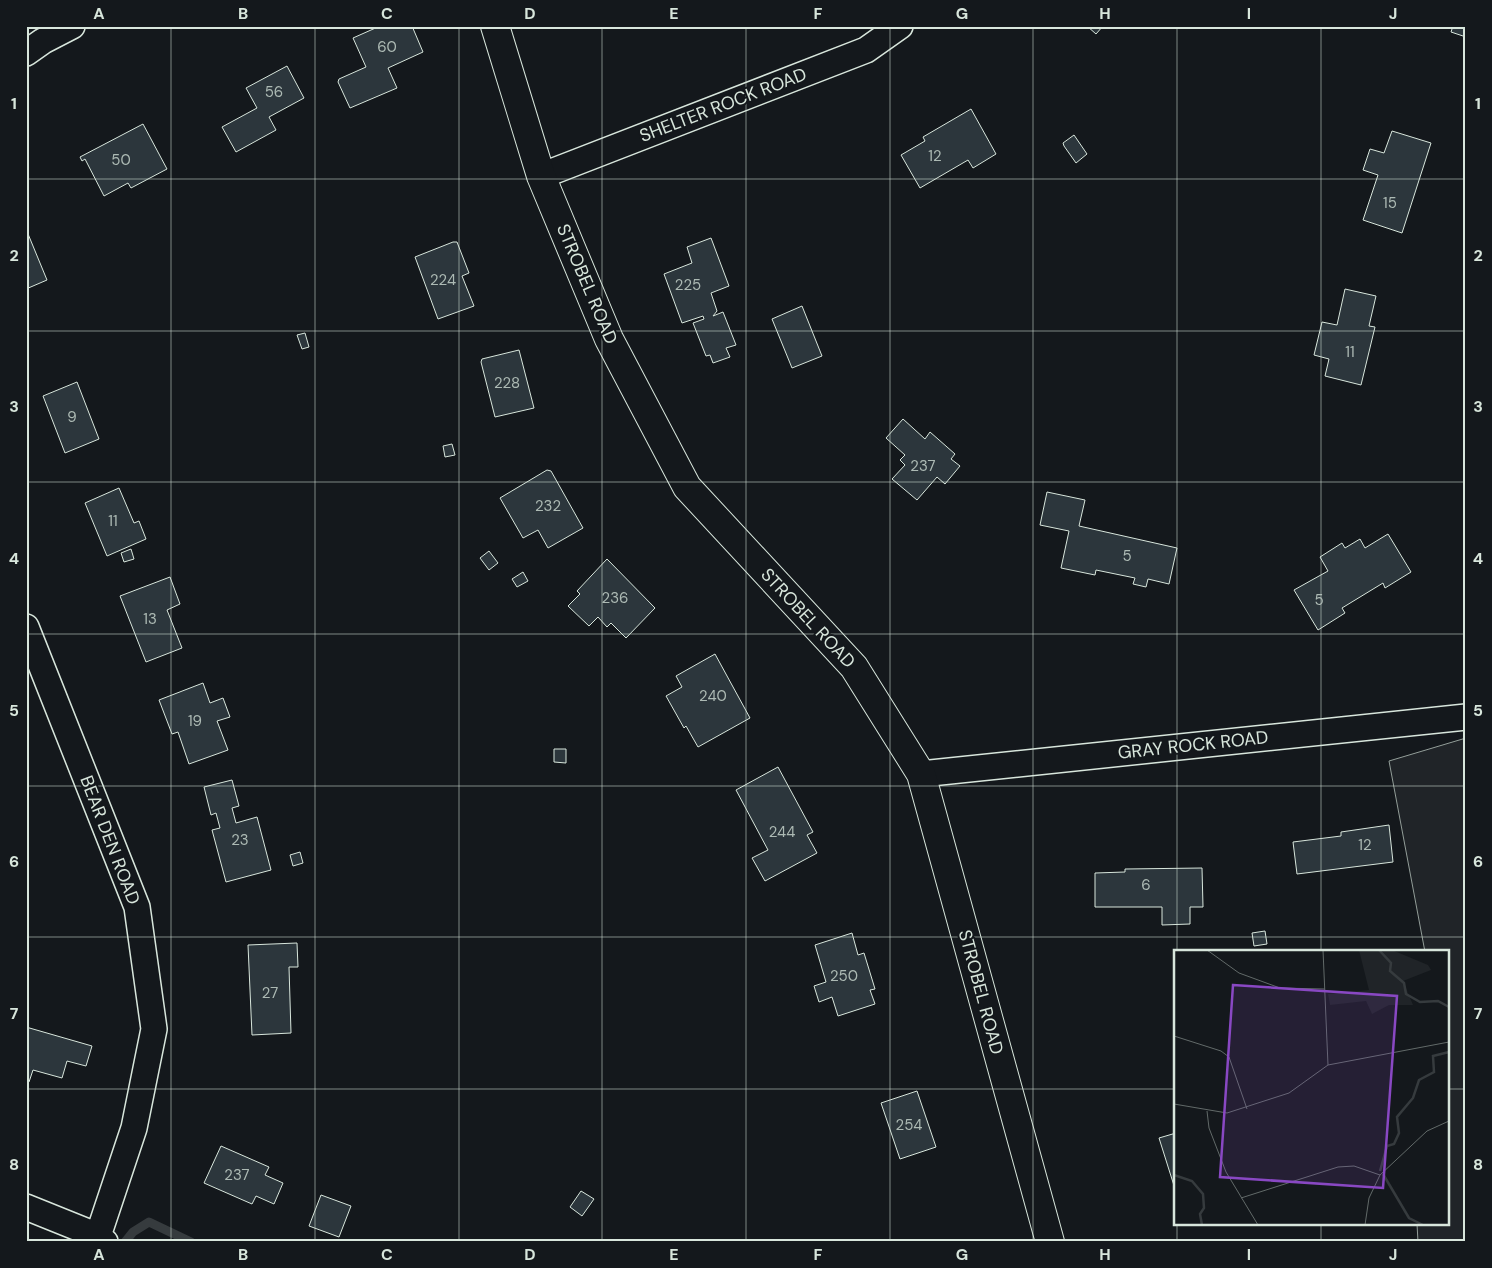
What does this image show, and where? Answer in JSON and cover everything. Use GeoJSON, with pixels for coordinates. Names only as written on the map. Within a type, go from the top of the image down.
{"type":"FeatureCollection","features":[{"type":"Feature","properties":{"kind":"street"},"geometry":{"type":"LineString","coordinates":[[26,54],[72,26]]}},
{"type":"Feature","properties":{"kind":"street","name":"STROBEL ROAD"},"geometry":{"type":"LineString","coordinates":[[496,26],[541,176],[609,339],[687,487],[854,667],[921,774],[1050,1242]]}},
{"type":"Feature","properties":{"kind":"street","name":"SHELTER ROCK ROAD"},"geometry":{"type":"LineString","coordinates":[[541,176],[866,50],[900,26]]}},
{"type":"Feature","properties":{"kind":"street","name":"BEAR DEN ROAD"},"geometry":{"type":"LineString","coordinates":[[26,627],[137,907],[154,1029],[134,1128],[102,1239]]}},
{"type":"Feature","properties":{"kind":"street","name":"GRAY ROCK ROAD"},"geometry":{"type":"LineString","coordinates":[[921,774],[1466,717]]}},
{"type":"Feature","properties":{"kind":"street"},"geometry":{"type":"LineString","coordinates":[[26,1206],[102,1239]]}},
{"type":"Feature","properties":{"kind":"shaded area"},"geometry":{"type":"Polygon","coordinates":[[[1466,738],[1466,1242],[1418,1242],[1417,1226],[1450,1226],[1450,950],[1425,950],[1389,761],[1466,738]]]}},
{"type":"Feature","properties":{"kind":"building"},"geometry":{"type":"Polygon","coordinates":[[[380,26],[412,26],[423,52],[388,68],[397,88],[350,108],[338,82],[339,79],[366,67],[353,38],[380,26]]]}},
{"type":"Feature","properties":{"kind":"building"},"geometry":{"type":"Polygon","coordinates":[[[1087,26],[1103,26],[1096,34],[1087,26]]]}},
{"type":"Feature","properties":{"kind":"building"},"geometry":{"type":"Polygon","coordinates":[[[1453,26],[1466,26],[1466,37],[1451,32],[1453,26]]]}},
{"type":"Feature","properties":{"kind":"building"},"geometry":{"type":"Polygon","coordinates":[[[287,66],[304,98],[269,117],[276,130],[236,152],[222,127],[257,108],[246,88],[287,66]]]}},
{"type":"Feature","properties":{"kind":"building"},"geometry":{"type":"Polygon","coordinates":[[[971,109],[996,154],[973,168],[968,160],[920,188],[901,155],[925,141],[923,137],[971,109]]]}},
{"type":"Feature","properties":{"kind":"building"},"geometry":{"type":"Polygon","coordinates":[[[143,124],[167,169],[131,188],[128,183],[104,196],[85,159],[82,161],[80,157],[143,124]]]}},
{"type":"Feature","properties":{"kind":"building"},"geometry":{"type":"Polygon","coordinates":[[[1392,131],[1431,143],[1402,233],[1363,220],[1378,175],[1363,170],[1370,149],[1384,153],[1392,131]]]}},
{"type":"Feature","properties":{"kind":"building"},"geometry":{"type":"Polygon","coordinates":[[[1074,135],[1087,154],[1076,163],[1063,143],[1074,135]]]}},
{"type":"Feature","properties":{"kind":"building"},"geometry":{"type":"Polygon","coordinates":[[[26,229],[47,280],[26,289],[26,229]]]}},
{"type":"Feature","properties":{"kind":"building"},"geometry":{"type":"Polygon","coordinates":[[[711,238],[729,286],[711,293],[717,311],[713,316],[723,312],[736,345],[726,348],[730,357],[713,363],[710,355],[706,356],[693,323],[704,319],[703,316],[682,323],[664,274],[692,263],[687,247],[711,238]]]}},
{"type":"Feature","properties":{"kind":"building"},"geometry":{"type":"Polygon","coordinates":[[[457,242],[469,273],[462,276],[474,306],[438,319],[415,257],[457,242]]]}},
{"type":"Feature","properties":{"kind":"building"},"geometry":{"type":"Polygon","coordinates":[[[1345,289],[1376,296],[1369,326],[1375,327],[1361,385],[1325,376],[1329,359],[1314,355],[1322,322],[1337,325],[1345,289]]]}},
{"type":"Feature","properties":{"kind":"building"},"geometry":{"type":"Polygon","coordinates":[[[802,306],[822,356],[792,368],[772,319],[802,306]]]}},
{"type":"Feature","properties":{"kind":"building"},"geometry":{"type":"Polygon","coordinates":[[[305,333],[309,347],[302,349],[297,335],[305,333]]]}},
{"type":"Feature","properties":{"kind":"building"},"geometry":{"type":"Polygon","coordinates":[[[519,350],[534,408],[495,417],[481,362],[482,359],[519,350]]]}},
{"type":"Feature","properties":{"kind":"building"},"geometry":{"type":"Polygon","coordinates":[[[77,382],[99,439],[65,453],[43,396],[77,382]]]}},
{"type":"Feature","properties":{"kind":"building"},"geometry":{"type":"Polygon","coordinates":[[[903,419],[925,439],[930,432],[955,454],[951,459],[960,466],[945,484],[937,477],[917,500],[892,479],[905,465],[900,460],[905,455],[886,438],[903,419]]]}},
{"type":"Feature","properties":{"kind":"building"},"geometry":{"type":"Polygon","coordinates":[[[452,444],[455,455],[445,457],[443,446],[452,444]]]}},
{"type":"Feature","properties":{"kind":"building"},"geometry":{"type":"Polygon","coordinates":[[[547,470],[551,471],[583,528],[548,548],[538,530],[523,538],[500,498],[547,470]]]}},
{"type":"Feature","properties":{"kind":"building"},"geometry":{"type":"Polygon","coordinates":[[[119,488],[134,523],[139,521],[146,539],[107,556],[85,503],[119,488]]]}},
{"type":"Feature","properties":{"kind":"building"},"geometry":{"type":"Polygon","coordinates":[[[1047,492],[1085,500],[1079,526],[1177,548],[1169,584],[1148,579],[1146,587],[1133,584],[1135,578],[1096,570],[1095,575],[1061,568],[1069,531],[1040,525],[1047,492]]]}},
{"type":"Feature","properties":{"kind":"building"},"geometry":{"type":"Polygon","coordinates":[[[1388,534],[1411,572],[1385,588],[1383,583],[1342,608],[1345,613],[1318,630],[1294,590],[1328,571],[1320,557],[1342,543],[1345,548],[1360,539],[1365,548],[1388,534]]]}},
{"type":"Feature","properties":{"kind":"building"},"geometry":{"type":"Polygon","coordinates":[[[131,549],[134,559],[124,562],[121,553],[131,549]]]}},
{"type":"Feature","properties":{"kind":"building"},"geometry":{"type":"Polygon","coordinates":[[[489,551],[498,563],[489,570],[480,558],[489,551]]]}},
{"type":"Feature","properties":{"kind":"building"},"geometry":{"type":"Polygon","coordinates":[[[607,559],[655,608],[626,638],[611,623],[607,627],[598,617],[589,626],[568,606],[580,594],[577,591],[607,559]]]}},
{"type":"Feature","properties":{"kind":"building"},"geometry":{"type":"Polygon","coordinates":[[[523,572],[528,581],[517,587],[512,579],[523,572]]]}},
{"type":"Feature","properties":{"kind":"building"},"geometry":{"type":"Polygon","coordinates":[[[170,577],[180,604],[167,610],[182,648],[146,662],[120,596],[170,577]]]}},
{"type":"Feature","properties":{"kind":"building"},"geometry":{"type":"Polygon","coordinates":[[[715,654],[750,718],[698,747],[686,726],[684,728],[666,696],[682,687],[676,676],[715,654]]]}},
{"type":"Feature","properties":{"kind":"building"},"geometry":{"type":"Polygon","coordinates":[[[203,683],[210,703],[223,698],[230,717],[217,721],[228,750],[189,764],[178,732],[172,734],[159,700],[203,683]]]}},
{"type":"Feature","properties":{"kind":"building"},"geometry":{"type":"Polygon","coordinates":[[[554,749],[566,749],[566,763],[554,762],[554,749]]]}},
{"type":"Feature","properties":{"kind":"building"},"geometry":{"type":"Polygon","coordinates":[[[778,767],[813,832],[807,835],[817,853],[765,881],[752,858],[768,850],[736,790],[778,767]]]}},
{"type":"Feature","properties":{"kind":"building"},"geometry":{"type":"Polygon","coordinates":[[[232,780],[239,806],[232,808],[236,823],[257,817],[271,870],[226,882],[212,830],[220,828],[216,813],[211,815],[204,787],[232,780]]]}},
{"type":"Feature","properties":{"kind":"building"},"geometry":{"type":"Polygon","coordinates":[[[1389,825],[1393,862],[1297,874],[1293,842],[1341,836],[1341,832],[1389,825]]]}},
{"type":"Feature","properties":{"kind":"building"},"geometry":{"type":"Polygon","coordinates":[[[300,852],[303,863],[293,866],[290,855],[300,852]]]}},
{"type":"Feature","properties":{"kind":"building"},"geometry":{"type":"Polygon","coordinates":[[[1202,868],[1203,907],[1190,907],[1190,924],[1162,925],[1162,907],[1095,907],[1095,873],[1125,872],[1125,869],[1202,868]]]}},
{"type":"Feature","properties":{"kind":"building"},"geometry":{"type":"Polygon","coordinates":[[[1265,931],[1267,944],[1254,946],[1252,933],[1265,931]]]}},
{"type":"Feature","properties":{"kind":"building"},"geometry":{"type":"Polygon","coordinates":[[[852,933],[858,955],[864,953],[875,989],[870,990],[875,1004],[838,1016],[832,997],[819,1002],[814,986],[826,982],[815,945],[852,933]]]}},
{"type":"Feature","properties":{"kind":"building"},"geometry":{"type":"Polygon","coordinates":[[[297,943],[298,967],[289,967],[291,1033],[252,1035],[248,945],[297,943]]]}},
{"type":"Feature","properties":{"kind":"building"},"geometry":{"type":"Polygon","coordinates":[[[26,1027],[92,1046],[86,1066],[67,1061],[62,1078],[33,1070],[29,1082],[26,1081],[26,1027]]]}},
{"type":"Feature","properties":{"kind":"building"},"geometry":{"type":"Polygon","coordinates":[[[917,1091],[936,1147],[900,1159],[881,1103],[917,1091]]]}},
{"type":"Feature","properties":{"kind":"building"},"geometry":{"type":"Polygon","coordinates":[[[1174,1134],[1174,1186],[1159,1138],[1174,1134]]]}},
{"type":"Feature","properties":{"kind":"building"},"geometry":{"type":"Polygon","coordinates":[[[221,1146],[269,1167],[265,1175],[283,1183],[274,1204],[256,1196],[252,1204],[204,1183],[221,1146]]]}},
{"type":"Feature","properties":{"kind":"building"},"geometry":{"type":"Polygon","coordinates":[[[581,1191],[594,1199],[582,1216],[570,1207],[581,1191]]]}},
{"type":"Feature","properties":{"kind":"building"},"geometry":{"type":"Polygon","coordinates":[[[321,1195],[351,1206],[339,1237],[309,1226],[321,1195]]]}},
{"type":"Feature","properties":{"kind":"waterway"},"geometry":{"type":"LineString","coordinates":[[125,1242],[133,1232],[149,1222],[191,1242]]}}]}
